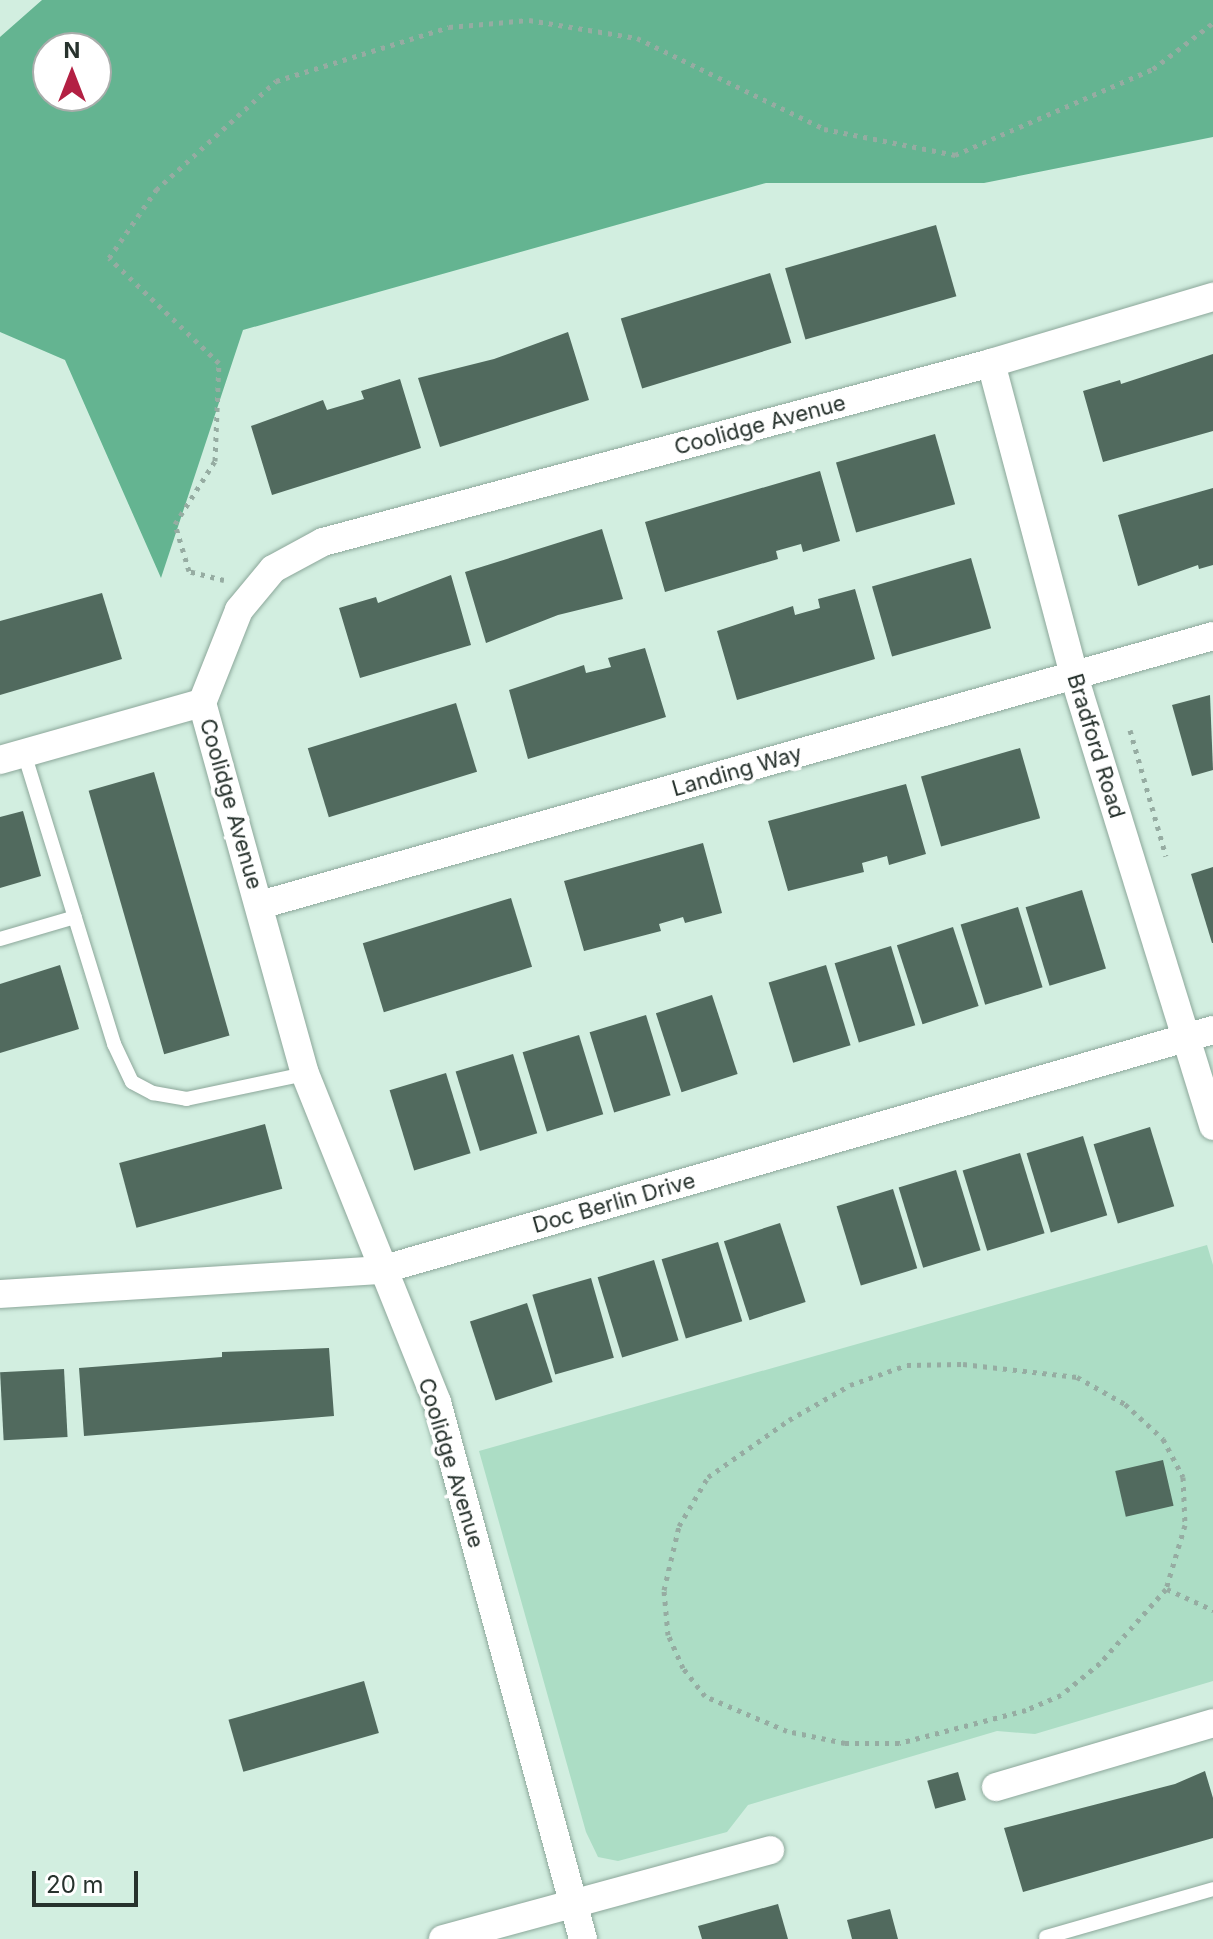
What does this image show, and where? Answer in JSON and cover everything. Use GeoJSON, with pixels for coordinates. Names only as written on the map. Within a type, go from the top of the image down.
{"type":"FeatureCollection","features":[{"type":"Feature","properties":{"kind":"street","name":"Coolidge Avenue"},"geometry":{"type":"LineString","coordinates":[[583,1939],[437,1402],[381,1270],[305,1074],[202,703],[239,610],[273,569],[323,542],[991,363],[1213,297]]}},
{"type":"Feature","properties":{"kind":"street","name":"Bradford Road"},"geometry":{"type":"LineString","coordinates":[[991,363],[1074,676],[1200,1034],[1213,1126]]}},
{"type":"Feature","properties":{"kind":"street","name":"Landing Way"},"geometry":{"type":"LineString","coordinates":[[260,905],[1213,636]]}},
{"type":"Feature","properties":{"kind":"street"},"geometry":{"type":"LineString","coordinates":[[12,756],[202,703]]}},
{"type":"Feature","properties":{"kind":"street","name":"Doc Berlin Drive"},"geometry":{"type":"LineString","coordinates":[[0,1294],[381,1270],[1200,1034]]}},
{"type":"Feature","properties":{"kind":"street"},"geometry":{"type":"LineString","coordinates":[[996,1787],[1213,1723]]}},
{"type":"Feature","properties":{"kind":"street"},"geometry":{"type":"LineString","coordinates":[[443,1939],[770,1850]]}},
{"type":"Feature","properties":{"kind":"lane"},"geometry":{"type":"LineString","coordinates":[[12,756],[75,917],[114,1044],[132,1082],[153,1093],[186,1099],[305,1074]]}},
{"type":"Feature","properties":{"kind":"lane"},"geometry":{"type":"LineString","coordinates":[[0,939],[75,917]]}},
{"type":"Feature","properties":{"kind":"lane"},"geometry":{"type":"LineString","coordinates":[[1046,1937],[1213,1889]]}},
{"type":"Feature","properties":{"kind":"path"},"geometry":{"type":"LineString","coordinates":[[257,588],[189,571],[175,524],[215,461],[219,363],[109,258],[156,190],[276,81],[449,27],[529,20],[637,38],[824,129],[955,155],[1153,69],[1213,23]]}},
{"type":"Feature","properties":{"kind":"path"},"geometry":{"type":"LineString","coordinates":[[963,1364],[1077,1377],[1125,1404],[1163,1439],[1183,1477],[1185,1525],[1166,1589],[1100,1663],[1061,1695],[1026,1710],[899,1743],[845,1743],[787,1731],[705,1696],[683,1668],[668,1635],[664,1590],[679,1526],[708,1477],[789,1420],[850,1385],[907,1365],[963,1364]]}},
{"type":"Feature","properties":{"kind":"path"},"geometry":{"type":"LineString","coordinates":[[1166,1589],[1213,1610]]}},
{"type":"Feature","properties":{"kind":"green space"},"geometry":{"type":"Polygon","coordinates":[[[42,0],[1213,0],[1213,137],[984,183],[766,183],[243,330],[161,578],[65,360],[0,332],[0,37],[42,0]]]}},
{"type":"Feature","properties":{"kind":"green space"},"geometry":{"type":"Polygon","coordinates":[[[1207,1245],[1213,1265],[1213,1681],[1035,1734],[997,1731],[748,1805],[727,1832],[618,1861],[598,1857],[586,1832],[479,1451],[1207,1245]]]}},
{"type":"Feature","properties":{"kind":"building"},"geometry":{"type":"Polygon","coordinates":[[[936,225],[956,296],[805,339],[785,268],[936,225]]]}},
{"type":"Feature","properties":{"kind":"building"},"geometry":{"type":"Polygon","coordinates":[[[770,273],[791,343],[642,388],[621,319],[770,273]]]}},
{"type":"Feature","properties":{"kind":"building"},"geometry":{"type":"Polygon","coordinates":[[[568,332],[589,400],[440,447],[418,378],[494,359],[568,332]]]}},
{"type":"Feature","properties":{"kind":"building"},"geometry":{"type":"Polygon","coordinates":[[[1213,354],[1213,431],[1103,462],[1083,391],[1120,380],[1121,384],[1213,354]]]}},
{"type":"Feature","properties":{"kind":"building"},"geometry":{"type":"Polygon","coordinates":[[[400,379],[421,448],[272,495],[251,426],[323,400],[327,410],[364,399],[361,391],[400,379]]]}},
{"type":"Feature","properties":{"kind":"building"},"geometry":{"type":"Polygon","coordinates":[[[935,434],[955,504],[856,533],[836,462],[935,434]]]}},
{"type":"Feature","properties":{"kind":"building"},"geometry":{"type":"Polygon","coordinates":[[[820,471],[840,541],[803,552],[801,544],[776,551],[778,559],[665,592],[645,522],[820,471]]]}},
{"type":"Feature","properties":{"kind":"building"},"geometry":{"type":"Polygon","coordinates":[[[1213,488],[1213,565],[1199,569],[1198,565],[1138,586],[1118,515],[1213,488]]]}},
{"type":"Feature","properties":{"kind":"building"},"geometry":{"type":"Polygon","coordinates":[[[602,529],[623,599],[558,615],[486,643],[465,572],[602,529]]]}},
{"type":"Feature","properties":{"kind":"building"},"geometry":{"type":"Polygon","coordinates":[[[971,558],[991,628],[892,657],[872,586],[971,558]]]}},
{"type":"Feature","properties":{"kind":"building"},"geometry":{"type":"Polygon","coordinates":[[[451,575],[471,645],[360,678],[339,608],[376,597],[378,603],[451,575]]]}},
{"type":"Feature","properties":{"kind":"building"},"geometry":{"type":"Polygon","coordinates":[[[855,589],[875,659],[737,700],[717,631],[793,606],[795,615],[820,608],[818,599],[855,589]]]}},
{"type":"Feature","properties":{"kind":"building"},"geometry":{"type":"Polygon","coordinates":[[[102,593],[122,659],[0,695],[0,621],[102,593]]]}},
{"type":"Feature","properties":{"kind":"building"},"geometry":{"type":"Polygon","coordinates":[[[645,648],[666,717],[528,759],[509,690],[584,665],[586,673],[611,667],[608,658],[645,648]]]}},
{"type":"Feature","properties":{"kind":"building"},"geometry":{"type":"Polygon","coordinates":[[[1210,695],[1213,770],[1192,776],[1172,705],[1210,695]]]}},
{"type":"Feature","properties":{"kind":"building"},"geometry":{"type":"Polygon","coordinates":[[[456,703],[477,772],[329,817],[308,748],[456,703]]]}},
{"type":"Feature","properties":{"kind":"building"},"geometry":{"type":"Polygon","coordinates":[[[1020,748],[1040,818],[941,847],[921,776],[1020,748]]]}},
{"type":"Feature","properties":{"kind":"building"},"geometry":{"type":"Polygon","coordinates":[[[154,772],[230,1035],[164,1054],[89,791],[154,772]]]}},
{"type":"Feature","properties":{"kind":"building"},"geometry":{"type":"Polygon","coordinates":[[[906,784],[926,854],[889,865],[887,856],[862,863],[864,872],[788,891],[768,821],[906,784]]]}},
{"type":"Feature","properties":{"kind":"building"},"geometry":{"type":"Polygon","coordinates":[[[23,811],[41,876],[0,888],[0,817],[23,811]]]}},
{"type":"Feature","properties":{"kind":"building"},"geometry":{"type":"Polygon","coordinates":[[[703,843],[722,913],[685,923],[683,917],[659,924],[661,931],[584,951],[564,881],[703,843]]]}},
{"type":"Feature","properties":{"kind":"building"},"geometry":{"type":"Polygon","coordinates":[[[1213,867],[1213,943],[1212,943],[1191,874],[1213,867]]]}},
{"type":"Feature","properties":{"kind":"building"},"geometry":{"type":"Polygon","coordinates":[[[1082,890],[1106,968],[1050,986],[1026,907],[1082,890]]]}},
{"type":"Feature","properties":{"kind":"building"},"geometry":{"type":"Polygon","coordinates":[[[511,898],[532,967],[384,1012],[363,943],[511,898]]]}},
{"type":"Feature","properties":{"kind":"building"},"geometry":{"type":"Polygon","coordinates":[[[1018,907],[1043,987],[985,1005],[961,925],[1018,907]]]}},
{"type":"Feature","properties":{"kind":"building"},"geometry":{"type":"Polygon","coordinates":[[[953,927],[979,1006],[923,1024],[897,945],[953,927]]]}},
{"type":"Feature","properties":{"kind":"building"},"geometry":{"type":"Polygon","coordinates":[[[891,946],[915,1025],[859,1043],[835,963],[891,946]]]}},
{"type":"Feature","properties":{"kind":"building"},"geometry":{"type":"Polygon","coordinates":[[[60,965],[79,1029],[0,1053],[0,984],[60,965]]]}},
{"type":"Feature","properties":{"kind":"building"},"geometry":{"type":"Polygon","coordinates":[[[826,965],[851,1045],[793,1063],[769,983],[826,965]]]}},
{"type":"Feature","properties":{"kind":"building"},"geometry":{"type":"Polygon","coordinates":[[[712,995],[738,1074],[682,1092],[656,1013],[712,995]]]}},
{"type":"Feature","properties":{"kind":"building"},"geometry":{"type":"Polygon","coordinates":[[[646,1015],[671,1095],[614,1113],[590,1032],[646,1015]]]}},
{"type":"Feature","properties":{"kind":"building"},"geometry":{"type":"Polygon","coordinates":[[[579,1035],[603,1114],[547,1132],[523,1052],[579,1035]]]}},
{"type":"Feature","properties":{"kind":"building"},"geometry":{"type":"Polygon","coordinates":[[[513,1054],[537,1133],[480,1151],[456,1072],[513,1054]]]}},
{"type":"Feature","properties":{"kind":"building"},"geometry":{"type":"Polygon","coordinates":[[[446,1073],[471,1153],[414,1171],[390,1090],[446,1073]]]}},
{"type":"Feature","properties":{"kind":"building"},"geometry":{"type":"Polygon","coordinates":[[[265,1124],[282,1189],[136,1228],[119,1163],[265,1124]]]}},
{"type":"Feature","properties":{"kind":"building"},"geometry":{"type":"Polygon","coordinates":[[[1150,1127],[1174,1206],[1118,1224],[1094,1144],[1150,1127]]]}},
{"type":"Feature","properties":{"kind":"building"},"geometry":{"type":"Polygon","coordinates":[[[1083,1136],[1107,1215],[1051,1233],[1027,1153],[1083,1136]]]}},
{"type":"Feature","properties":{"kind":"building"},"geometry":{"type":"Polygon","coordinates":[[[1020,1153],[1045,1233],[987,1251],[963,1171],[1020,1153]]]}},
{"type":"Feature","properties":{"kind":"building"},"geometry":{"type":"Polygon","coordinates":[[[956,1170],[981,1250],[923,1268],[899,1188],[956,1170]]]}},
{"type":"Feature","properties":{"kind":"building"},"geometry":{"type":"Polygon","coordinates":[[[893,1189],[917,1268],[861,1286],[837,1206],[893,1189]]]}},
{"type":"Feature","properties":{"kind":"building"},"geometry":{"type":"Polygon","coordinates":[[[780,1223],[806,1302],[750,1320],[724,1241],[780,1223]]]}},
{"type":"Feature","properties":{"kind":"building"},"geometry":{"type":"Polygon","coordinates":[[[718,1242],[742,1321],[686,1339],[662,1259],[718,1242]]]}},
{"type":"Feature","properties":{"kind":"building"},"geometry":{"type":"Polygon","coordinates":[[[654,1260],[679,1340],[622,1358],[598,1277],[654,1260]]]}},
{"type":"Feature","properties":{"kind":"building"},"geometry":{"type":"Polygon","coordinates":[[[591,1278],[614,1358],[555,1375],[532,1295],[591,1278]]]}},
{"type":"Feature","properties":{"kind":"building"},"geometry":{"type":"Polygon","coordinates":[[[527,1303],[553,1382],[496,1400],[470,1322],[527,1303]]]}},
{"type":"Feature","properties":{"kind":"building"},"geometry":{"type":"Polygon","coordinates":[[[329,1348],[334,1416],[84,1436],[79,1368],[222,1357],[222,1352],[329,1348]]]}},
{"type":"Feature","properties":{"kind":"building"},"geometry":{"type":"Polygon","coordinates":[[[64,1369],[68,1437],[4,1440],[0,1372],[64,1369]]]}},
{"type":"Feature","properties":{"kind":"building"},"geometry":{"type":"Polygon","coordinates":[[[1163,1460],[1174,1506],[1126,1517],[1115,1471],[1163,1460]]]}},
{"type":"Feature","properties":{"kind":"building"},"geometry":{"type":"Polygon","coordinates":[[[364,1681],[379,1733],[243,1772],[228,1720],[364,1681]]]}},
{"type":"Feature","properties":{"kind":"building"},"geometry":{"type":"Polygon","coordinates":[[[1205,1771],[1213,1798],[1213,1838],[1023,1892],[1004,1828],[1175,1784],[1205,1771]]]}},
{"type":"Feature","properties":{"kind":"building"},"geometry":{"type":"Polygon","coordinates":[[[958,1772],[966,1800],[935,1809],[927,1781],[958,1772]]]}},
{"type":"Feature","properties":{"kind":"building"},"geometry":{"type":"Polygon","coordinates":[[[778,1904],[788,1939],[702,1939],[698,1926],[778,1904]]]}},
{"type":"Feature","properties":{"kind":"building"},"geometry":{"type":"Polygon","coordinates":[[[890,1909],[898,1939],[852,1939],[847,1920],[890,1909]]]}}]}
